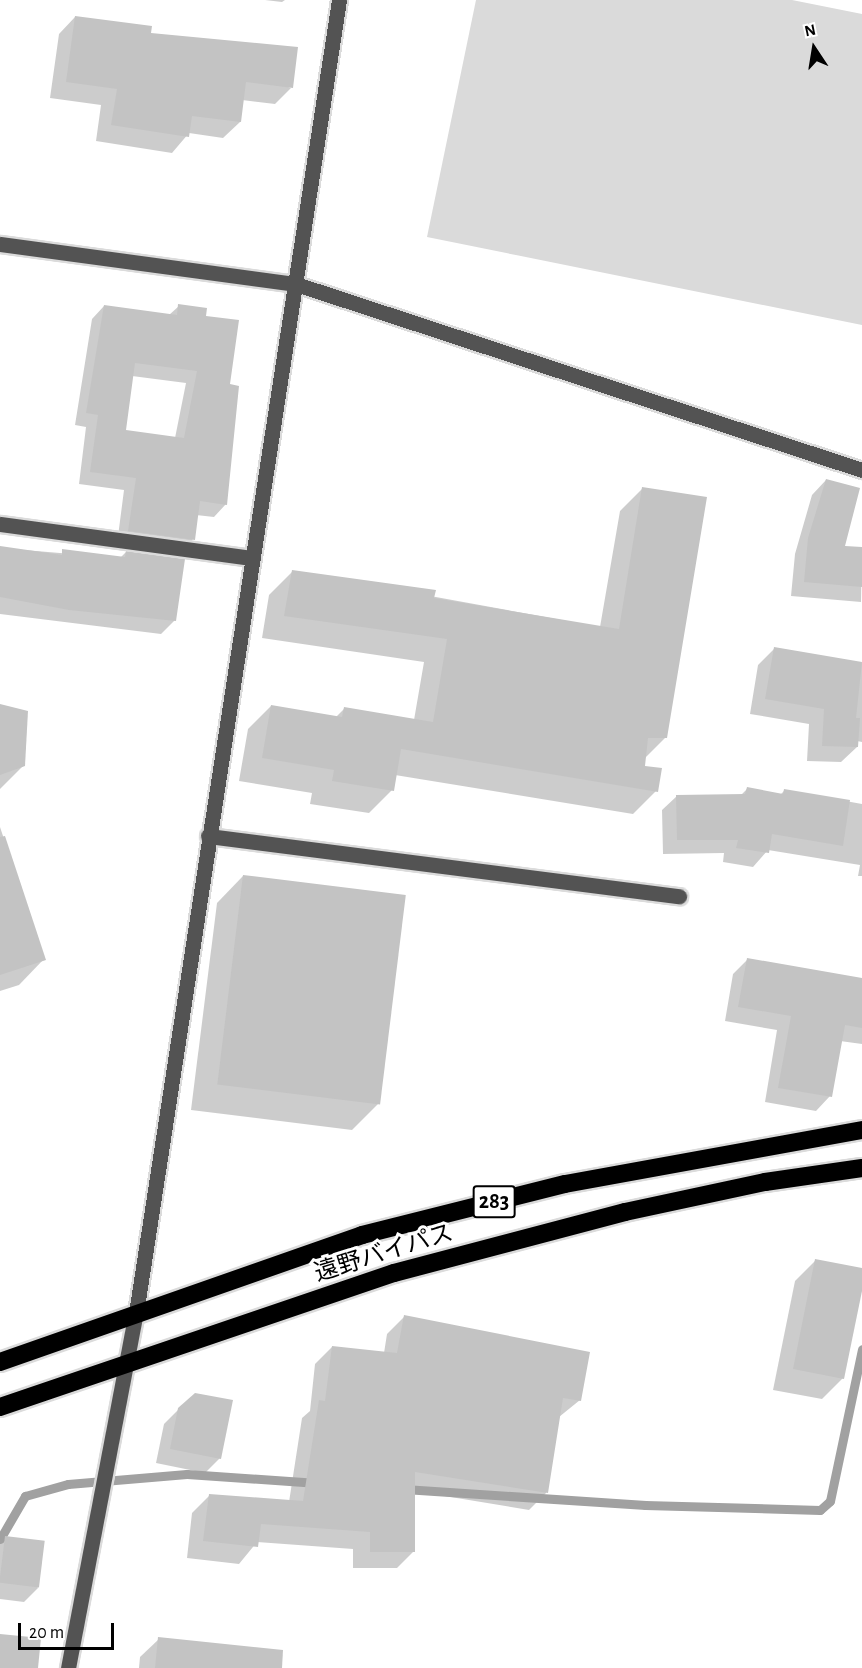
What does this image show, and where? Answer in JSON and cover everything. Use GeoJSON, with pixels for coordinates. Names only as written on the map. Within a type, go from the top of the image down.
{"type":"FeatureCollection","features":[{"type":"Feature","properties":{"kind":"highway","name":"遠野バイパス"},"geometry":{"type":"LineString","coordinates":[[0,1362],[374,1232],[576,1182],[862,1130]]}},
{"type":"Feature","properties":{"kind":"highway","name":"遠野バイパス"},"geometry":{"type":"LineString","coordinates":[[0,1407],[394,1273],[518,1239],[765,1182],[862,1168]]}},
{"type":"Feature","properties":{"kind":"street"},"geometry":{"type":"LineString","coordinates":[[68,1668],[128,1363],[339,0]]}},
{"type":"Feature","properties":{"kind":"street"},"geometry":{"type":"LineString","coordinates":[[0,244],[296,284],[862,470]]}},
{"type":"Feature","properties":{"kind":"street"},"geometry":{"type":"LineString","coordinates":[[0,524],[252,558]]}},
{"type":"Feature","properties":{"kind":"street"},"geometry":{"type":"LineString","coordinates":[[208,836],[679,896]]}},
{"type":"Feature","properties":{"kind":"shaded area"},"geometry":{"type":"Polygon","coordinates":[[[476,0],[792,0],[862,14],[862,325],[427,237],[476,0]]]}},
{"type":"Feature","properties":{"kind":"building"},"geometry":{"type":"Polygon","coordinates":[[[75,16],[152,26],[151,33],[298,47],[293,88],[246,82],[241,122],[192,116],[189,137],[111,125],[117,89],[66,82],[75,16]]]}},
{"type":"Feature","properties":{"kind":"building"},"geometry":{"type":"Polygon","coordinates":[[[178,304],[207,308],[206,316],[239,320],[230,384],[239,386],[227,505],[200,501],[195,540],[128,531],[136,478],[90,472],[98,415],[86,413],[104,305],[177,315],[178,304]],[[135,363],[126,430],[184,438],[197,371],[135,363]]]}},
{"type":"Feature","properties":{"kind":"building"},"geometry":{"type":"Polygon","coordinates":[[[826,479],[860,488],[845,546],[862,547],[862,587],[804,582],[808,538],[826,479]]]}},
{"type":"Feature","properties":{"kind":"building"},"geometry":{"type":"Polygon","coordinates":[[[642,487],[707,497],[667,738],[648,738],[645,766],[662,768],[658,792],[401,749],[394,791],[332,781],[334,770],[262,758],[271,705],[342,717],[344,707],[433,722],[447,639],[284,616],[292,570],[436,590],[434,598],[619,629],[642,487]]]}},
{"type":"Feature","properties":{"kind":"building"},"geometry":{"type":"Polygon","coordinates":[[[0,546],[62,555],[62,549],[125,557],[126,551],[185,559],[176,621],[69,610],[0,597],[0,546]]]}},
{"type":"Feature","properties":{"kind":"building"},"geometry":{"type":"Polygon","coordinates":[[[774,647],[862,662],[856,718],[860,718],[858,747],[822,746],[824,709],[765,699],[774,647]]]}},
{"type":"Feature","properties":{"kind":"building"},"geometry":{"type":"Polygon","coordinates":[[[0,704],[28,711],[25,766],[0,775],[0,704]]]}},
{"type":"Feature","properties":{"kind":"building"},"geometry":{"type":"Polygon","coordinates":[[[747,787],[783,794],[784,789],[850,800],[843,846],[772,834],[769,853],[736,848],[738,840],[677,840],[676,795],[745,794],[747,787]]]}},
{"type":"Feature","properties":{"kind":"building"},"geometry":{"type":"Polygon","coordinates":[[[5,836],[46,960],[0,975],[0,837],[5,836]]]}},
{"type":"Feature","properties":{"kind":"building"},"geometry":{"type":"Polygon","coordinates":[[[243,875],[406,895],[380,1104],[217,1084],[243,875]]]}},
{"type":"Feature","properties":{"kind":"building"},"geometry":{"type":"Polygon","coordinates":[[[747,958],[862,978],[862,1028],[845,1025],[832,1097],[778,1088],[791,1016],[738,1007],[747,958]]]}},
{"type":"Feature","properties":{"kind":"building"},"geometry":{"type":"Polygon","coordinates":[[[815,1259],[862,1268],[862,1291],[844,1379],[793,1369],[815,1259]]]}},
{"type":"Feature","properties":{"kind":"building"},"geometry":{"type":"Polygon","coordinates":[[[404,1315],[590,1352],[581,1401],[563,1398],[548,1493],[415,1472],[415,1552],[370,1552],[370,1532],[261,1524],[258,1547],[203,1541],[209,1494],[303,1501],[319,1400],[325,1401],[332,1346],[397,1353],[404,1315]]]}},
{"type":"Feature","properties":{"kind":"building"},"geometry":{"type":"Polygon","coordinates":[[[195,1393],[233,1400],[221,1459],[170,1449],[178,1408],[195,1393]]]}},
{"type":"Feature","properties":{"kind":"building"},"geometry":{"type":"Polygon","coordinates":[[[5,1536],[45,1541],[39,1588],[0,1583],[5,1536]]]}},
{"type":"Feature","properties":{"kind":"building"},"geometry":{"type":"Polygon","coordinates":[[[0,1634],[41,1638],[38,1668],[0,1668],[0,1634]]]}},
{"type":"Feature","properties":{"kind":"building"},"geometry":{"type":"Polygon","coordinates":[[[158,1637],[283,1650],[282,1668],[155,1668],[158,1637]]]}},
{"type":"Feature","properties":{"kind":"waterway"},"geometry":{"type":"LineString","coordinates":[[404,1489],[645,1505],[820,1510],[830,1501],[862,1349]]}},
{"type":"Feature","properties":{"kind":"waterway"},"geometry":{"type":"LineString","coordinates":[[0,1539],[25,1496],[68,1484],[187,1474],[318,1483]]}}]}
